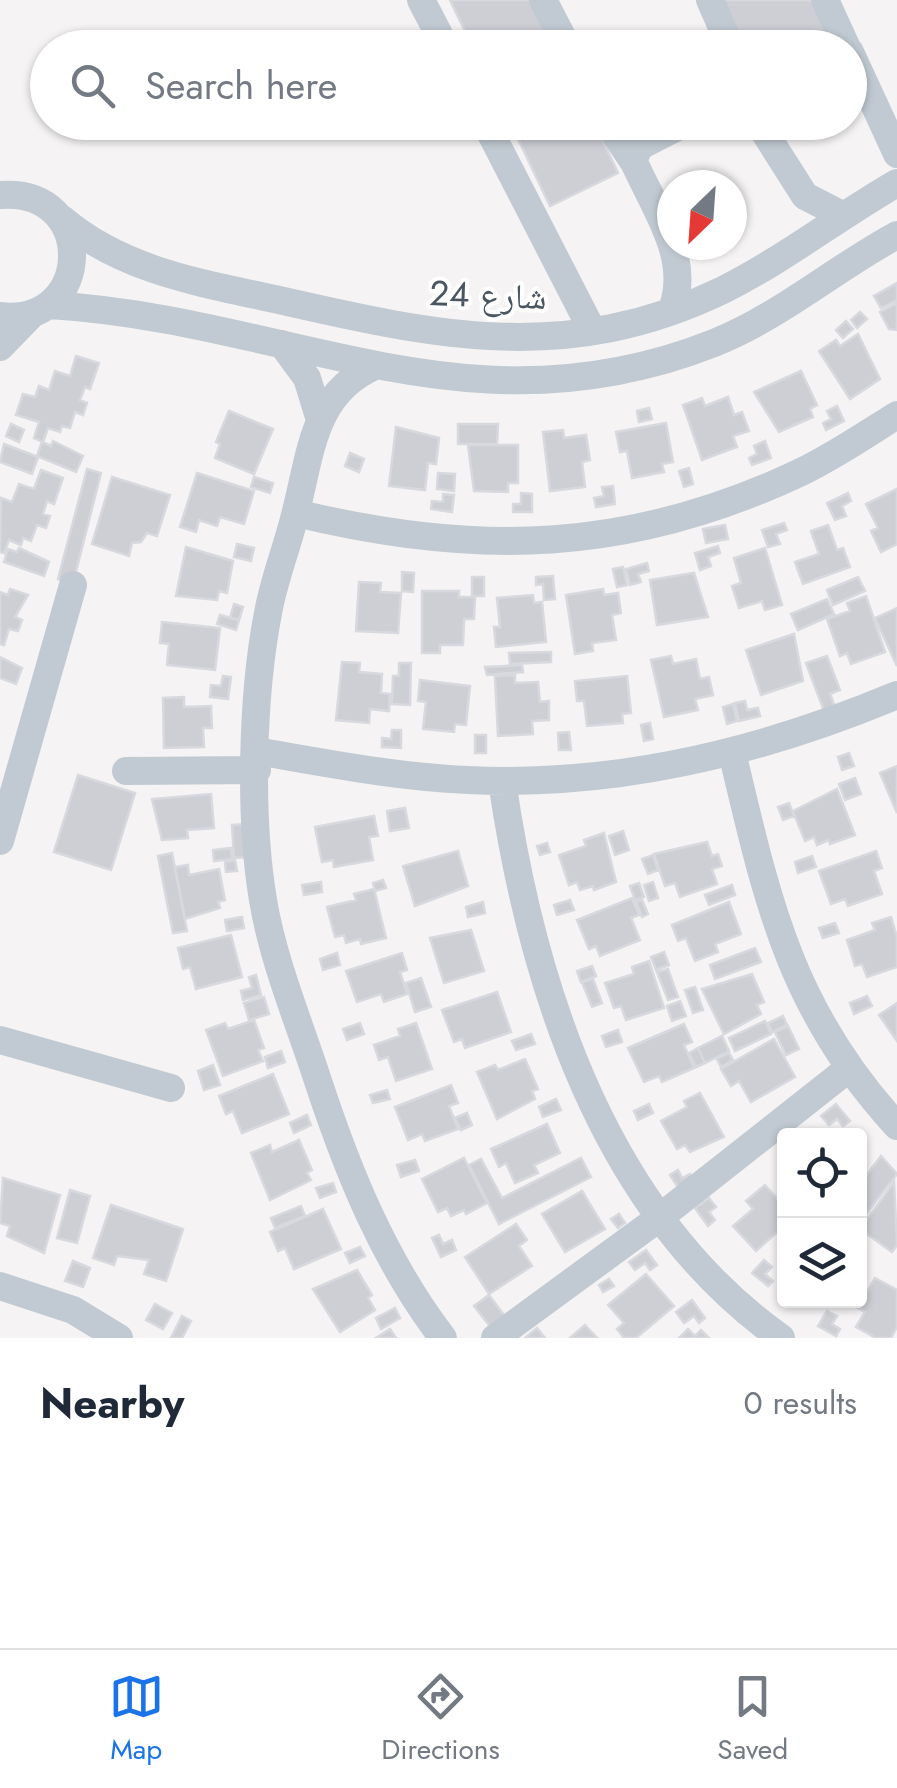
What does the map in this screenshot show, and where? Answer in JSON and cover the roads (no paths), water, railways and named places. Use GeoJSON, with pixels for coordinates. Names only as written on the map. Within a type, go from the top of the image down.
{"type":"FeatureCollection","features":[{"type":"Feature","properties":{"kind":"street"},"geometry":{"type":"LineString","coordinates":[[422,0],[437,30]]}},
{"type":"Feature","properties":{"kind":"street"},"geometry":{"type":"LineString","coordinates":[[543,0],[559,30]]}},
{"type":"Feature","properties":{"kind":"street"},"geometry":{"type":"LineString","coordinates":[[710,0],[723,30]]}},
{"type":"Feature","properties":{"kind":"street"},"geometry":{"type":"LineString","coordinates":[[825,0],[839,30]]}},
{"type":"Feature","properties":{"kind":"street"},"geometry":{"type":"LineString","coordinates":[[867,90],[897,154]]}},
{"type":"Feature","properties":{"kind":"street"},"geometry":{"type":"LineString","coordinates":[[494,140],[592,330]]}},
{"type":"Feature","properties":{"kind":"street"},"geometry":{"type":"LineString","coordinates":[[619,140],[635,164],[679,267],[672,309]]}},
{"type":"Feature","properties":{"kind":"street"},"geometry":{"type":"LineString","coordinates":[[635,164],[634,155],[640,146],[652,140]]}},
{"type":"Feature","properties":{"kind":"street"},"geometry":{"type":"LineString","coordinates":[[770,140],[806,196],[842,215]]}},
{"type":"Feature","properties":{"kind":"street","name":"شارع 24"},"geometry":{"type":"LineString","coordinates":[[1,194],[36,198],[103,250],[146,267],[415,331],[498,339],[592,330],[672,309],[725,288],[897,183]]}},
{"type":"Feature","properties":{"kind":"street"},"geometry":{"type":"LineString","coordinates":[[0,347],[65,287],[73,265],[72,241],[62,219]]}},
{"type":"Feature","properties":{"kind":"street"},"geometry":{"type":"LineString","coordinates":[[0,316],[41,309],[148,314],[375,366],[511,384],[637,368],[716,342],[766,318],[897,235]]}},
{"type":"Feature","properties":{"kind":"street"},"geometry":{"type":"LineString","coordinates":[[282,344],[307,378],[319,418]]}},
{"type":"Feature","properties":{"kind":"street"},"geometry":{"type":"LineString","coordinates":[[375,366],[342,386],[319,418],[268,610],[257,761],[263,900],[278,960],[354,1182],[381,1240],[444,1338]]}},
{"type":"Feature","properties":{"kind":"street"},"geometry":{"type":"LineString","coordinates":[[296,513],[444,542],[511,543],[610,532],[756,492],[803,472],[897,415]]}},
{"type":"Feature","properties":{"kind":"street"},"geometry":{"type":"LineString","coordinates":[[0,841],[74,584]]}},
{"type":"Feature","properties":{"kind":"street"},"geometry":{"type":"LineString","coordinates":[[126,771],[257,761],[502,781],[647,770],[732,752],[897,695]]}},
{"type":"Feature","properties":{"kind":"street"},"geometry":{"type":"LineString","coordinates":[[732,752],[765,890],[804,997],[848,1069],[897,1126]]}},
{"type":"Feature","properties":{"kind":"street"},"geometry":{"type":"LineString","coordinates":[[502,781],[513,855],[563,1027],[610,1139],[659,1218],[716,1284],[780,1338]]}},
{"type":"Feature","properties":{"kind":"street"},"geometry":{"type":"LineString","coordinates":[[1,1040],[171,1088]]}},
{"type":"Feature","properties":{"kind":"street"},"geometry":{"type":"LineString","coordinates":[[495,1338],[659,1218],[848,1069]]}},
{"type":"Feature","properties":{"kind":"street"},"geometry":{"type":"LineString","coordinates":[[0,1286],[101,1333]]}}]}
